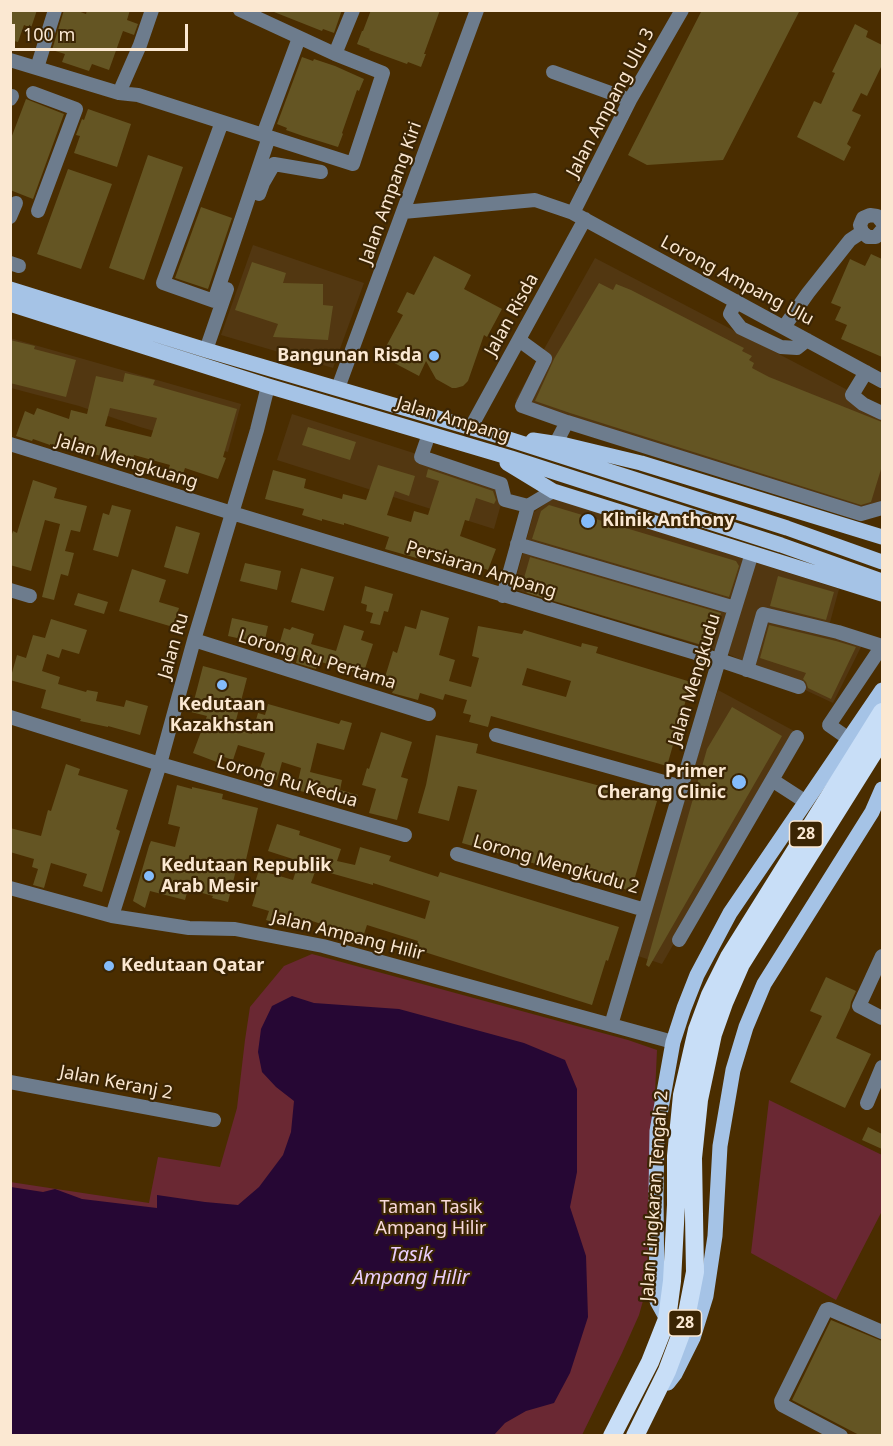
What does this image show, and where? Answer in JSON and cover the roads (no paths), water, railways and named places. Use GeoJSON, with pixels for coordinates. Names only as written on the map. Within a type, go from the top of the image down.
{"type":"FeatureCollection","features":[{"type":"Feature","properties":{"kind":"highway","name":"Jalan Lingkaran Tengah 2"},"geometry":{"type":"LineString","coordinates":[[635,1436],[667,1371],[685,1323],[695,1272],[676,1156],[682,1095],[697,1030],[710,995],[729,957],[882,712]]}},
{"type":"Feature","properties":{"kind":"highway","name":"Jalan Lingkaran Tengah 2"},"geometry":{"type":"LineString","coordinates":[[612,1436],[650,1362],[667,1319],[693,1158],[699,1100],[713,1034],[724,1003],[741,964],[882,739]]}},
{"type":"Feature","properties":{"kind":"main road","name":"Jalan Ampang"},"geometry":{"type":"LineString","coordinates":[[10,289],[206,350],[471,427],[787,528],[882,562]]}},
{"type":"Feature","properties":{"kind":"main road","name":"Jalan Ampang"},"geometry":{"type":"LineString","coordinates":[[10,304],[268,386],[489,452],[781,545],[882,581]]}},
{"type":"Feature","properties":{"kind":"main road"},"geometry":{"type":"LineString","coordinates":[[499,436],[556,443],[641,463],[865,532],[882,535]]}},
{"type":"Feature","properties":{"kind":"main road"},"geometry":{"type":"LineString","coordinates":[[489,452],[553,491],[882,594]]}},
{"type":"Feature","properties":{"kind":"main road"},"geometry":{"type":"LineString","coordinates":[[667,1319],[657,1301],[657,1131],[673,1042],[684,1008],[697,975],[730,913],[882,690]]}},
{"type":"Feature","properties":{"kind":"main road"},"geometry":{"type":"LineString","coordinates":[[645,1415],[675,1374],[689,1347],[706,1296],[715,1236],[720,1146],[733,1070],[746,1027],[764,984],[872,812],[882,789]]}},
{"type":"Feature","properties":{"kind":"street"},"geometry":{"type":"LineString","coordinates":[[37,68],[55,10]]}},
{"type":"Feature","properties":{"kind":"street"},"geometry":{"type":"LineString","coordinates":[[119,93],[152,10]]}},
{"type":"Feature","properties":{"kind":"street"},"geometry":{"type":"LineString","coordinates":[[10,60],[119,93],[138,95],[353,164],[383,74],[240,10]]}},
{"type":"Feature","properties":{"kind":"street"},"geometry":{"type":"LineString","coordinates":[[335,54],[353,10]]}},
{"type":"Feature","properties":{"kind":"street","name":"Jalan Ampang Kiri"},"geometry":{"type":"LineString","coordinates":[[338,388],[477,10]]}},
{"type":"Feature","properties":{"kind":"street","name":"Jalan Ampang Ulu 3"},"geometry":{"type":"LineString","coordinates":[[579,216],[630,100],[682,10]]}},
{"type":"Feature","properties":{"kind":"street"},"geometry":{"type":"LineString","coordinates":[[222,122],[163,283],[214,301],[299,38]]}},
{"type":"Feature","properties":{"kind":"street"},"geometry":{"type":"LineString","coordinates":[[553,72],[630,100]]}},
{"type":"Feature","properties":{"kind":"street"},"geometry":{"type":"LineString","coordinates":[[33,93],[76,109],[38,211]]}},
{"type":"Feature","properties":{"kind":"street"},"geometry":{"type":"LineString","coordinates":[[206,350],[263,183],[274,164],[321,172]]}},
{"type":"Feature","properties":{"kind":"street","name":"Lorong Ampang Ulu"},"geometry":{"type":"LineString","coordinates":[[403,212],[535,200],[579,216],[882,381]]}},
{"type":"Feature","properties":{"kind":"street"},"geometry":{"type":"LineString","coordinates":[[10,217],[16,203]]}},
{"type":"Feature","properties":{"kind":"street"},"geometry":{"type":"LineString","coordinates":[[882,222],[873,214],[866,216],[861,221],[860,229],[868,237],[879,234],[882,230]]}},
{"type":"Feature","properties":{"kind":"street","name":"Jalan Risda"},"geometry":{"type":"LineString","coordinates":[[471,427],[519,340],[579,216]]}},
{"type":"Feature","properties":{"kind":"street"},"geometry":{"type":"LineString","coordinates":[[784,327],[850,240],[862,232]]}},
{"type":"Feature","properties":{"kind":"street"},"geometry":{"type":"LineString","coordinates":[[736,301],[730,314],[741,328],[781,347],[797,348],[807,340]]}},
{"type":"Feature","properties":{"kind":"street"},"geometry":{"type":"LineString","coordinates":[[519,340],[545,360],[522,406],[861,514],[882,507]]}},
{"type":"Feature","properties":{"kind":"street"},"geometry":{"type":"LineString","coordinates":[[866,372],[852,395],[863,405],[882,413]]}},
{"type":"Feature","properties":{"kind":"street","name":"Jalan Ru"},"geometry":{"type":"LineString","coordinates":[[112,916],[160,764],[268,386]]}},
{"type":"Feature","properties":{"kind":"street"},"geometry":{"type":"LineString","coordinates":[[556,443],[567,422]]}},
{"type":"Feature","properties":{"kind":"street"},"geometry":{"type":"LineString","coordinates":[[429,434],[422,457],[501,484],[505,500],[528,506]]}},
{"type":"Feature","properties":{"kind":"street","name":"Jalan Mengkuang"},"geometry":{"type":"LineString","coordinates":[[10,444],[232,513]]}},
{"type":"Feature","properties":{"kind":"street"},"geometry":{"type":"LineString","coordinates":[[503,596],[528,506],[553,491]]}},
{"type":"Feature","properties":{"kind":"street","name":"Persiaran Ampang"},"geometry":{"type":"LineString","coordinates":[[232,513],[718,660],[799,687]]}},
{"type":"Feature","properties":{"kind":"street"},"geometry":{"type":"LineString","coordinates":[[517,544],[735,608]]}},
{"type":"Feature","properties":{"kind":"street","name":"Jalan Mengkudu"},"geometry":{"type":"LineString","coordinates":[[611,1025],[718,660],[752,553]]}},
{"type":"Feature","properties":{"kind":"street"},"geometry":{"type":"LineString","coordinates":[[10,590],[30,596]]}},
{"type":"Feature","properties":{"kind":"street"},"geometry":{"type":"LineString","coordinates":[[747,670],[763,614],[838,632],[882,646],[829,725],[849,739]]}},
{"type":"Feature","properties":{"kind":"street","name":"Lorong Ru Pertama"},"geometry":{"type":"LineString","coordinates":[[194,640],[429,714]]}},
{"type":"Feature","properties":{"kind":"street"},"geometry":{"type":"LineString","coordinates":[[10,717],[160,764]]}},
{"type":"Feature","properties":{"kind":"street"},"geometry":{"type":"LineString","coordinates":[[496,735],[682,787]]}},
{"type":"Feature","properties":{"kind":"street"},"geometry":{"type":"LineString","coordinates":[[679,940],[797,737]]}},
{"type":"Feature","properties":{"kind":"street","name":"Lorong Ru Kedua"},"geometry":{"type":"LineString","coordinates":[[160,764],[405,835]]}},
{"type":"Feature","properties":{"kind":"street"},"geometry":{"type":"LineString","coordinates":[[772,780],[806,802]]}},
{"type":"Feature","properties":{"kind":"street","name":"Lorong Mengkudu 2"},"geometry":{"type":"LineString","coordinates":[[457,854],[645,910]]}},
{"type":"Feature","properties":{"kind":"street","name":"Jalan Ampang Hilir"},"geometry":{"type":"LineString","coordinates":[[10,888],[112,916],[189,928],[235,929],[315,944],[673,1042]]}},
{"type":"Feature","properties":{"kind":"street"},"geometry":{"type":"LineString","coordinates":[[882,956],[859,1006],[882,1018]]}},
{"type":"Feature","properties":{"kind":"street"},"geometry":{"type":"LineString","coordinates":[[867,1103],[882,1068]]}},
{"type":"Feature","properties":{"kind":"street","name":"Jalan Keranj 2"},"geometry":{"type":"LineString","coordinates":[[10,1082],[214,1120]]}},
{"type":"Feature","properties":{"kind":"street"},"geometry":{"type":"LineString","coordinates":[[841,1436],[782,1405],[781,1401],[826,1310],[829,1309],[882,1332]]}},
{"type":"Feature","properties":{"kind":"water","name":"Tasik Ampang Hilir"},"geometry":{"type":"Polygon","coordinates":[[[292,996],[314,1003],[399,1009],[524,1043],[565,1060],[577,1089],[577,1172],[570,1207],[586,1256],[588,1317],[570,1373],[554,1403],[526,1411],[505,1423],[494,1435],[11,1435],[11,1187],[43,1192],[55,1189],[82,1199],[157,1208],[157,1195],[238,1205],[259,1187],[283,1155],[291,1132],[294,1101],[262,1072],[258,1052],[261,1029],[272,1006],[292,996]]]}},
{"type":"Feature","properties":{"kind":"place","name":"Bangunan Risda"},"geometry":{"type":"Point","coordinates":[434,356]}},
{"type":"Feature","properties":{"kind":"place","name":"Klinik Anthony"},"geometry":{"type":"Point","coordinates":[588,521]}},
{"type":"Feature","properties":{"kind":"place","name":"Kedutaan Kazakhstan"},"geometry":{"type":"Point","coordinates":[222,685]}},
{"type":"Feature","properties":{"kind":"place","name":"Primer Cherang Clinic"},"geometry":{"type":"Point","coordinates":[739,782]}},
{"type":"Feature","properties":{"kind":"place","name":"Kedutaan Republik Arab Mesir"},"geometry":{"type":"Point","coordinates":[149,876]}},
{"type":"Feature","properties":{"kind":"place","name":"Kedutaan Qatar"},"geometry":{"type":"Point","coordinates":[109,966]}},
{"type":"Feature","properties":{"kind":"park label","name":"Taman Tasik Ampang Hilir"},"geometry":{"type":"Point","coordinates":[431,1218]}}]}
